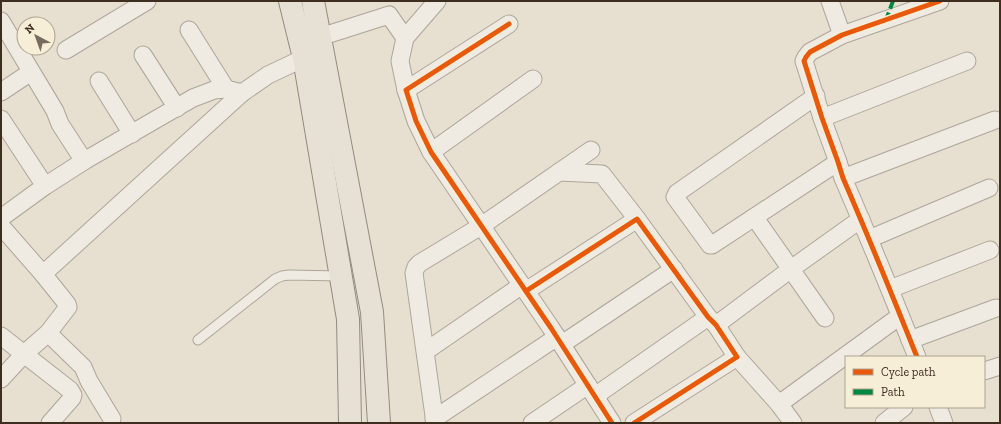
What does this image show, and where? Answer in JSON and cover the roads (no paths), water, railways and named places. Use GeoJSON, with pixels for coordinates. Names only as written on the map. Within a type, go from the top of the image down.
{"type":"FeatureCollection","features":[{"type":"Feature","properties":{"kind":"main road"},"geometry":{"type":"LineString","coordinates":[[290,1],[304,58],[348,319],[350,423]]}},
{"type":"Feature","properties":{"kind":"main road"},"geometry":{"type":"LineString","coordinates":[[313,1],[372,312],[379,423]]}},
{"type":"Feature","properties":{"kind":"street"},"geometry":{"type":"LineString","coordinates":[[66,50],[147,1]]}},
{"type":"Feature","properties":{"kind":"street"},"geometry":{"type":"LineString","coordinates":[[436,1],[405,38],[400,61],[406,90],[416,121],[431,152],[560,340],[612,423]]}},
{"type":"Feature","properties":{"kind":"street"},"geometry":{"type":"LineString","coordinates":[[830,1],[842,35]]}},
{"type":"Feature","properties":{"kind":"street"},"geometry":{"type":"LineString","coordinates":[[917,356],[843,178],[804,61],[810,52],[842,35],[940,1]]}},
{"type":"Feature","properties":{"kind":"street"},"geometry":{"type":"LineString","coordinates":[[320,37],[389,15],[405,38]]}},
{"type":"Feature","properties":{"kind":"street"},"geometry":{"type":"LineString","coordinates":[[1,21],[55,111],[60,124],[84,161]]}},
{"type":"Feature","properties":{"kind":"street"},"geometry":{"type":"LineString","coordinates":[[406,90],[509,24]]}},
{"type":"Feature","properties":{"kind":"street"},"geometry":{"type":"LineString","coordinates":[[189,30],[234,91]]}},
{"type":"Feature","properties":{"kind":"street"},"geometry":{"type":"LineString","coordinates":[[143,55],[177,108]]}},
{"type":"Feature","properties":{"kind":"street"},"geometry":{"type":"LineString","coordinates":[[43,274],[234,91],[304,58]]}},
{"type":"Feature","properties":{"kind":"street"},"geometry":{"type":"LineString","coordinates":[[822,118],[968,61]]}},
{"type":"Feature","properties":{"kind":"street"},"geometry":{"type":"LineString","coordinates":[[1,92],[31,72]]}},
{"type":"Feature","properties":{"kind":"street"},"geometry":{"type":"LineString","coordinates":[[431,152],[533,79]]}},
{"type":"Feature","properties":{"kind":"street"},"geometry":{"type":"LineString","coordinates":[[98,81],[132,134]]}},
{"type":"Feature","properties":{"kind":"street"},"geometry":{"type":"LineString","coordinates":[[1,218],[45,186],[84,161],[193,98],[214,90],[234,91]]}},
{"type":"Feature","properties":{"kind":"street"},"geometry":{"type":"LineString","coordinates":[[816,96],[677,193],[675,197],[710,245],[715,245],[838,162]]}},
{"type":"Feature","properties":{"kind":"street"},"geometry":{"type":"LineString","coordinates":[[1,119],[45,186]]}},
{"type":"Feature","properties":{"kind":"street"},"geometry":{"type":"LineString","coordinates":[[843,178],[995,120]]}},
{"type":"Feature","properties":{"kind":"street"},"geometry":{"type":"LineString","coordinates":[[591,150],[482,226],[420,263],[416,267],[414,273],[426,351],[434,421],[674,269]]}},
{"type":"Feature","properties":{"kind":"street"},"geometry":{"type":"LineString","coordinates":[[560,172],[602,174],[638,219],[737,357],[779,404],[793,423]]}},
{"type":"Feature","properties":{"kind":"street"},"geometry":{"type":"LineString","coordinates":[[869,239],[989,188]]}},
{"type":"Feature","properties":{"kind":"street"},"geometry":{"type":"LineString","coordinates":[[755,218],[825,318]]}},
{"type":"Feature","properties":{"kind":"street"},"geometry":{"type":"LineString","coordinates":[[426,351],[524,288],[638,219]]}},
{"type":"Feature","properties":{"kind":"street"},"geometry":{"type":"LineString","coordinates":[[532,423],[712,321],[791,269],[861,219]]}},
{"type":"Feature","properties":{"kind":"street"},"geometry":{"type":"LineString","coordinates":[[1,226],[43,274],[68,307],[48,333],[24,354],[1,379]]}},
{"type":"Feature","properties":{"kind":"street"},"geometry":{"type":"LineString","coordinates":[[890,289],[990,250]]}},
{"type":"Feature","properties":{"kind":"street"},"geometry":{"type":"LineString","coordinates":[[910,340],[996,308]]}},
{"type":"Feature","properties":{"kind":"street"},"geometry":{"type":"LineString","coordinates":[[779,404],[900,316]]}},
{"type":"Feature","properties":{"kind":"street"},"geometry":{"type":"LineString","coordinates":[[48,333],[83,368],[112,422]]}},
{"type":"Feature","properties":{"kind":"street"},"geometry":{"type":"LineString","coordinates":[[1,336],[72,392],[72,398],[50,423]]}},
{"type":"Feature","properties":{"kind":"street"},"geometry":{"type":"LineString","coordinates":[[634,423],[737,357]]}},
{"type":"Feature","properties":{"kind":"street"},"geometry":{"type":"LineString","coordinates":[[985,371],[1000,366]]}},
{"type":"Feature","properties":{"kind":"street"},"geometry":{"type":"LineString","coordinates":[[884,423],[903,408]]}},
{"type":"Feature","properties":{"kind":"street"},"geometry":{"type":"LineString","coordinates":[[938,408],[944,423]]}},
{"type":"Feature","properties":{"kind":"lane"},"geometry":{"type":"LineString","coordinates":[[198,340],[276,279],[282,276],[340,276]]}}]}
